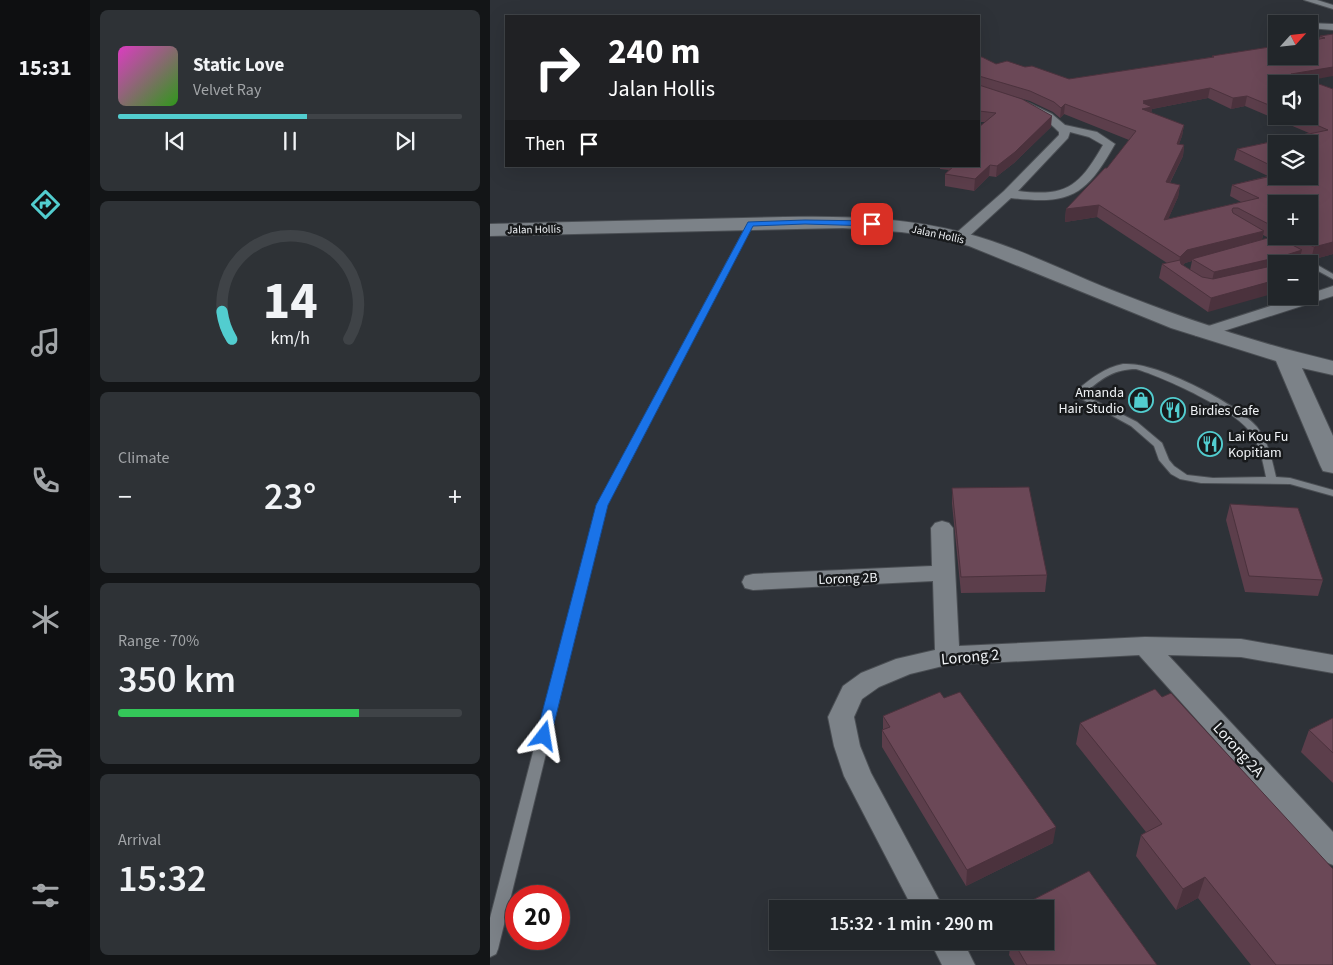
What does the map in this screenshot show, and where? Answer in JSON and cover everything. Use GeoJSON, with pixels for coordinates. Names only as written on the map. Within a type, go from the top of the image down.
{"type":"FeatureCollection","features":[{"type":"Feature","properties":{"kind":"main road","name":"Jalan Hollis"},"geometry":{"type":"LineString","coordinates":[[490,230],[805,222],[872,224],[917,228],[960,237],[1202,333],[1286,358],[1333,368]]}},
{"type":"Feature","properties":{"kind":"main road"},"geometry":{"type":"LineString","coordinates":[[1286,358],[1333,465]]}},
{"type":"Feature","properties":{"kind":"street"},"geometry":{"type":"LineString","coordinates":[[1308,0],[1333,7]]}},
{"type":"Feature","properties":{"kind":"street"},"geometry":{"type":"LineString","coordinates":[[1318,26],[1333,27]]}},
{"type":"Feature","properties":{"kind":"street"},"geometry":{"type":"LineString","coordinates":[[960,237],[1008,194],[1064,136],[1065,131],[1058,122],[1022,105],[980,90]]}},
{"type":"Feature","properties":{"kind":"street"},"geometry":{"type":"LineString","coordinates":[[980,100],[1022,105]]}},
{"type":"Feature","properties":{"kind":"street"},"geometry":{"type":"LineString","coordinates":[[1008,194],[1042,196],[1066,193],[1073,190],[1081,183],[1110,144],[1095,135],[1062,128]]}},
{"type":"Feature","properties":{"kind":"street"},"geometry":{"type":"LineString","coordinates":[[1202,333],[1333,291]]}},
{"type":"Feature","properties":{"kind":"street"},"geometry":{"type":"LineString","coordinates":[[942,528],[947,656]]}},
{"type":"Feature","properties":{"kind":"street","name":"Lorong 2B"},"geometry":{"type":"LineString","coordinates":[[753,582],[944,574]]}},
{"type":"Feature","properties":{"kind":"street","name":"Lorong 2"},"geometry":{"type":"LineString","coordinates":[[924,900],[858,776],[848,746],[841,717],[852,693],[870,680],[904,666],[947,656],[1145,646],[1241,648],[1333,664]]}},
{"type":"Feature","properties":{"kind":"street","name":"Lorong 2A"},"geometry":{"type":"LineString","coordinates":[[1145,646],[1333,852]]}},
{"type":"Feature","properties":{"kind":"street"},"geometry":{"type":"LineString","coordinates":[[951,950],[959,965]]}},
{"type":"Feature","properties":{"kind":"lane"},"geometry":{"type":"LineString","coordinates":[[490,949],[602,505],[750,224]]}},
{"type":"Feature","properties":{"kind":"lane"},"geometry":{"type":"LineString","coordinates":[[1282,248],[1294,255]]}},
{"type":"Feature","properties":{"kind":"lane"},"geometry":{"type":"LineString","coordinates":[[1318,269],[1333,276]]}},
{"type":"Feature","properties":{"kind":"lane"},"geometry":{"type":"LineString","coordinates":[[1272,480],[1263,447],[1253,429],[1241,418],[1203,395],[1154,372],[1137,366],[1121,367],[1104,372],[1081,391],[1082,397],[1134,424],[1159,445],[1161,456],[1169,468],[1185,478],[1272,480],[1290,480],[1333,493]]}},
{"type":"Feature","properties":{"kind":"building"},"geometry":{"type":"Polygon","coordinates":[[[1333,34],[1333,67],[1291,74],[1294,75],[1268,75],[1268,105],[1247,96],[1233,98],[1210,88],[1143,101],[1146,102],[1143,103],[1152,107],[1142,109],[1184,125],[1177,144],[1184,145],[1166,182],[1180,185],[1164,220],[1259,198],[1232,185],[1268,177],[1268,185],[1318,185],[1318,135],[1304,135],[1328,130],[1317,125],[1318,84],[1333,89],[1333,242],[1314,247],[1310,245],[1318,245],[1318,195],[1268,195],[1268,224],[1238,208],[1233,208],[1233,213],[1264,231],[1187,250],[1180,257],[1099,205],[1066,209],[1107,168],[1136,131],[1065,104],[1061,108],[1054,102],[1030,91],[980,76],[980,57],[996,64],[1007,61],[1025,67],[1032,66],[1069,79],[1268,47],[1268,65],[1318,65],[1318,39],[1325,38],[1320,36],[1333,34]]]}},
{"type":"Feature","properties":{"kind":"building"},"geometry":{"type":"Polygon","coordinates":[[[980,85],[1022,99],[1052,116],[1015,152],[997,166],[990,165],[975,179],[945,174],[953,167],[980,167],[980,126],[996,113],[980,111],[980,85]]]}},
{"type":"Feature","properties":{"kind":"building"},"geometry":{"type":"Polygon","coordinates":[[[1268,143],[1268,164],[1237,149],[1268,143]]]}},
{"type":"Feature","properties":{"kind":"building"},"geometry":{"type":"Polygon","coordinates":[[[1268,238],[1268,245],[1292,245],[1302,250],[1286,255],[1268,255],[1268,260],[1214,272],[1192,259],[1268,238]]]}},
{"type":"Feature","properties":{"kind":"building"},"geometry":{"type":"Polygon","coordinates":[[[1180,260],[1181,264],[1202,277],[1213,279],[1268,267],[1268,282],[1211,298],[1162,264],[1180,260]]]}},
{"type":"Feature","properties":{"kind":"building"},"geometry":{"type":"Polygon","coordinates":[[[1029,487],[1047,575],[961,577],[952,488],[1029,487]]]}},
{"type":"Feature","properties":{"kind":"building"},"geometry":{"type":"Polygon","coordinates":[[[1230,504],[1298,508],[1323,580],[1249,576],[1230,504]]]}},
{"type":"Feature","properties":{"kind":"building"},"geometry":{"type":"Polygon","coordinates":[[[1155,689],[1162,697],[1171,693],[1333,869],[1333,965],[1276,965],[1205,877],[1183,889],[1141,835],[1162,824],[1080,723],[1155,689]]]}},
{"type":"Feature","properties":{"kind":"building"},"geometry":{"type":"Polygon","coordinates":[[[940,692],[944,698],[960,692],[1056,827],[967,870],[882,730],[890,727],[883,716],[940,692]]]}},
{"type":"Feature","properties":{"kind":"building"},"geometry":{"type":"Polygon","coordinates":[[[1333,718],[1333,753],[1309,730],[1333,718]]]}},
{"type":"Feature","properties":{"kind":"building"},"geometry":{"type":"Polygon","coordinates":[[[1089,871],[1157,965],[1027,965],[1018,950],[1054,950],[1054,900],[1033,900],[1089,871]]]}},
{"type":"Feature","properties":{"kind":"place","name":"Amanda Hair Studio"},"geometry":{"type":"Point","coordinates":[1141,400]}},
{"type":"Feature","properties":{"kind":"place","name":"Birdies Cafe"},"geometry":{"type":"Point","coordinates":[1173,410]}},
{"type":"Feature","properties":{"kind":"place","name":"Lai Kou Fu Kopitiam"},"geometry":{"type":"Point","coordinates":[1210,444]}},
{"type":"Feature","properties":{"kind":"route"},"geometry":{"type":"LineString","coordinates":[[544,736],[602,505],[750,224],[805,222],[872,224]]}}]}
